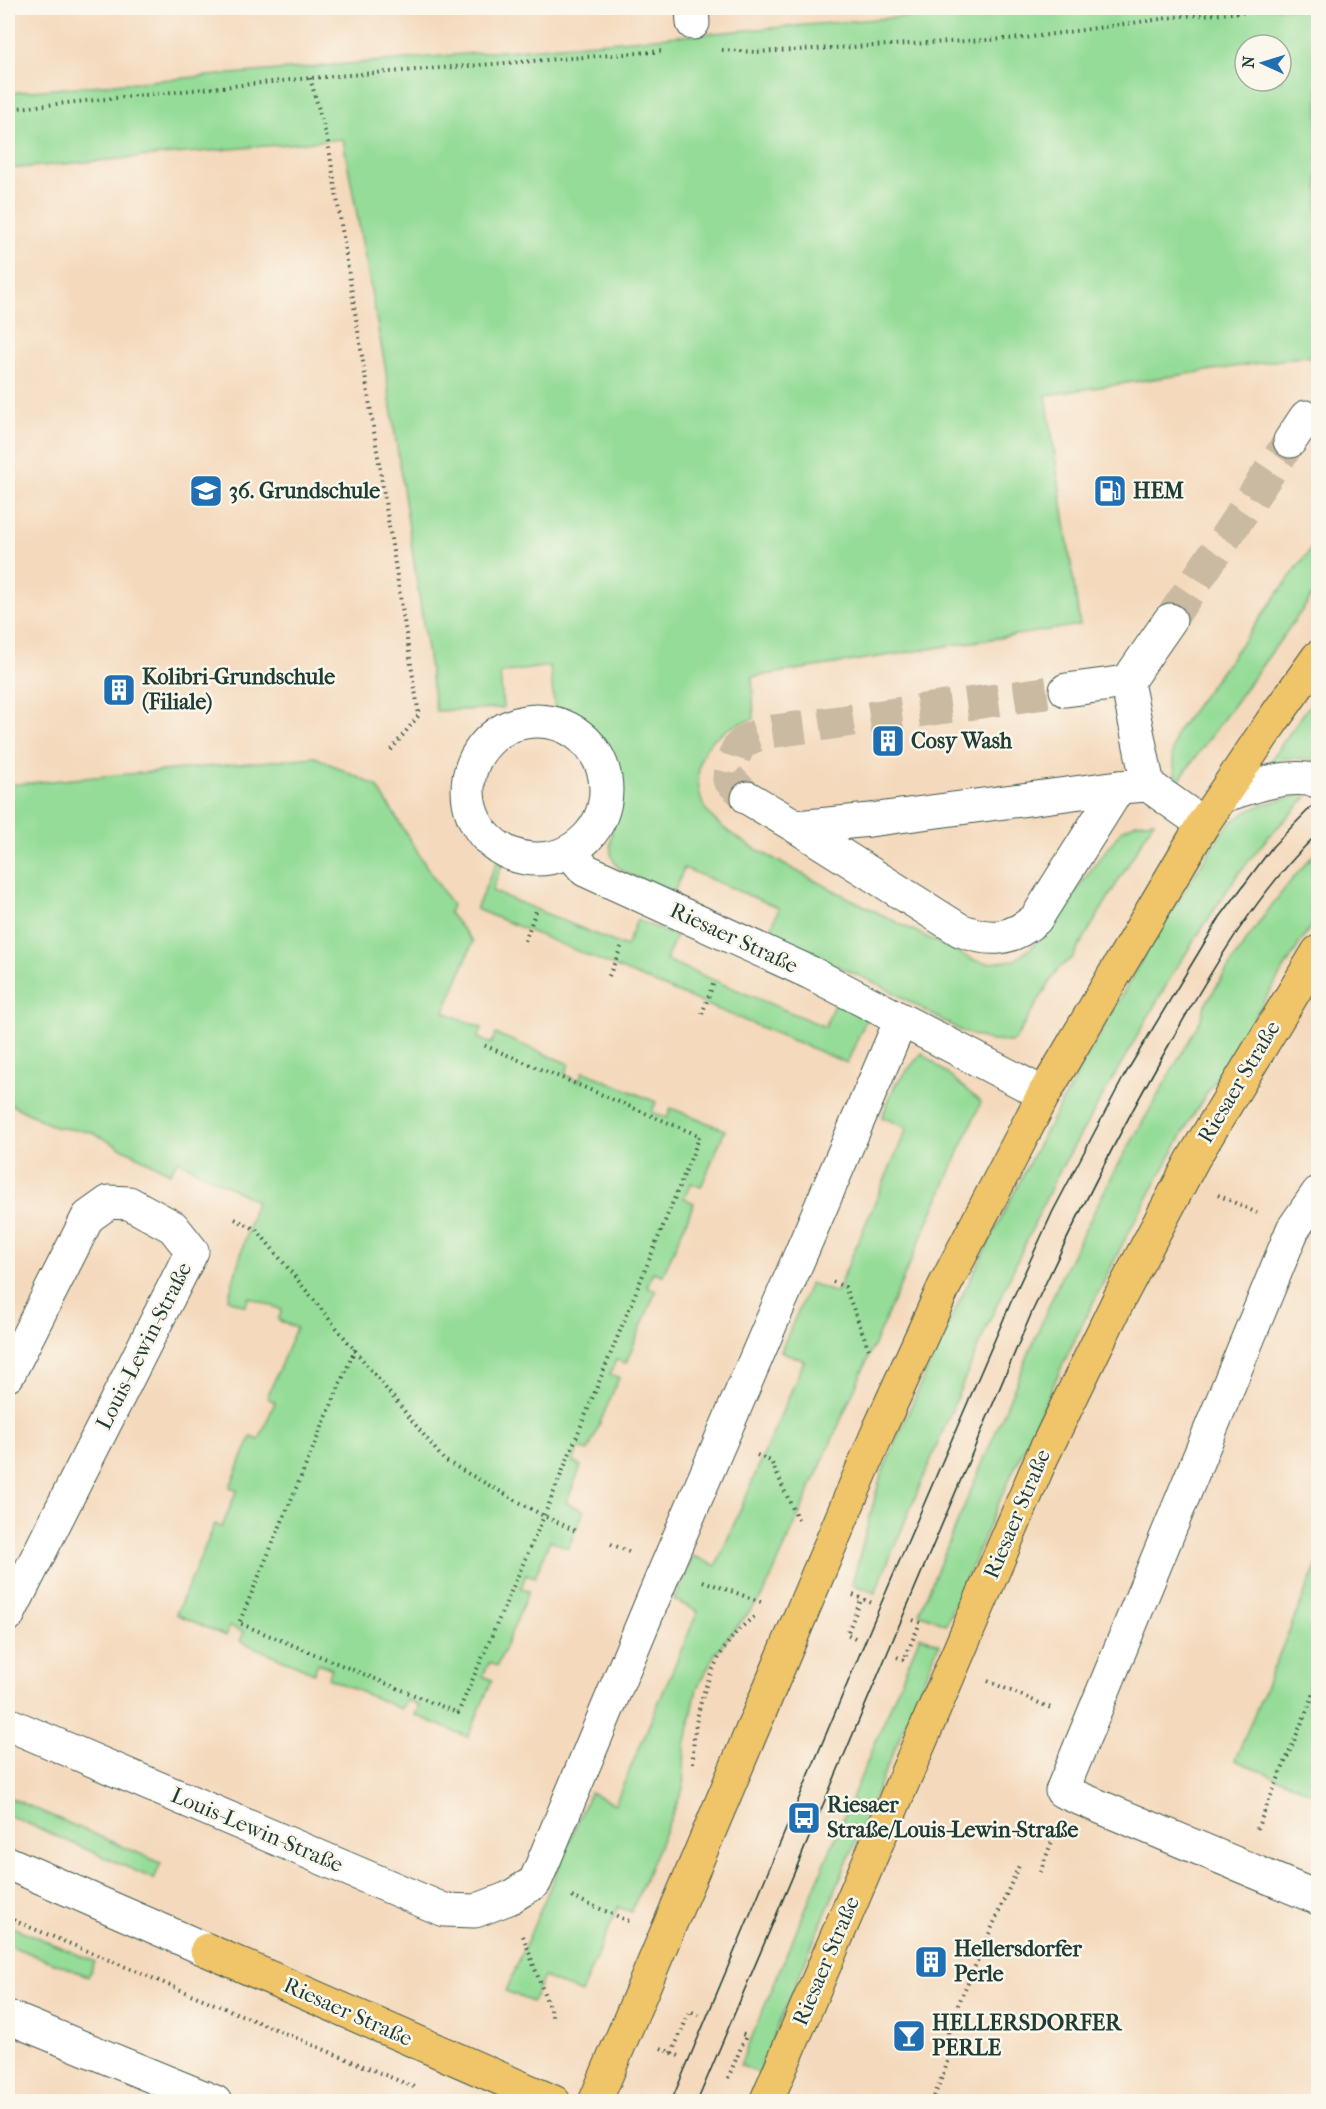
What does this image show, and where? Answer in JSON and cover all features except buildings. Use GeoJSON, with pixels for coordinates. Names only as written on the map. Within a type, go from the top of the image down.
{"type":"FeatureCollection","features":[{"type":"Feature","properties":{"kind":"main road"},"geometry":{"type":"LineString","coordinates":[[595,2102],[878,1432],[944,1287],[1044,1094],[1203,824],[1318,657]]}},
{"type":"Feature","properties":{"kind":"main road","name":"Riesaer Straße"},"geometry":{"type":"LineString","coordinates":[[766,2102],[1041,1457],[1120,1297],[1193,1159],[1318,952]]}},
{"type":"Feature","properties":{"kind":"main road","name":"Riesaer Straße"},"geometry":{"type":"LineString","coordinates":[[207,1950],[554,2102]]}},
{"type":"Feature","properties":{"kind":"street"},"geometry":{"type":"LineString","coordinates":[[1290,441],[1306,417],[1318,422]]}},
{"type":"Feature","properties":{"kind":"street"},"geometry":{"type":"LineString","coordinates":[[748,798],[960,930],[992,939],[1008,936],[1024,929],[1036,919],[1134,786],[1128,682],[1170,620]]}},
{"type":"Feature","properties":{"kind":"street"},"geometry":{"type":"LineString","coordinates":[[1066,690],[1128,682]]}},
{"type":"Feature","properties":{"kind":"street"},"geometry":{"type":"LineString","coordinates":[[534,721],[555,723],[574,731],[590,745],[601,762],[606,783],[606,804],[598,823],[586,840],[570,852],[550,859],[529,860],[509,854],[491,843],[478,827],[470,809],[468,788],[471,767],[481,749],[496,734],[514,724],[534,721]]}},
{"type":"Feature","properties":{"kind":"street"},"geometry":{"type":"LineString","coordinates":[[1223,796],[1277,780],[1306,778],[1318,781]]}},
{"type":"Feature","properties":{"kind":"street"},"geometry":{"type":"LineString","coordinates":[[797,827],[870,820],[1134,786],[1203,824]]}},
{"type":"Feature","properties":{"kind":"street","name":"Riesaer Straße"},"geometry":{"type":"LineString","coordinates":[[570,852],[585,870],[811,973],[1044,1094]]}},
{"type":"Feature","properties":{"kind":"street"},"geometry":{"type":"LineString","coordinates":[[522,1890],[666,1568],[901,1020]]}},
{"type":"Feature","properties":{"kind":"street"},"geometry":{"type":"LineString","coordinates":[[1318,1193],[1293,1228],[1062,1791],[1318,1898]]}},
{"type":"Feature","properties":{"kind":"street","name":"Louis-Lewin-Straße"},"geometry":{"type":"LineString","coordinates":[[8,1375],[88,1217],[108,1202],[129,1203],[172,1227],[192,1251],[8,1615]]}},
{"type":"Feature","properties":{"kind":"street","name":"Louis-Lewin-Straße"},"geometry":{"type":"LineString","coordinates":[[8,1724],[444,1910],[475,1911],[522,1890]]}},
{"type":"Feature","properties":{"kind":"street"},"geometry":{"type":"LineString","coordinates":[[8,1863],[207,1950]]}},
{"type":"Feature","properties":{"kind":"street"},"geometry":{"type":"LineString","coordinates":[[8,2017],[214,2102]]}},
{"type":"Feature","properties":{"kind":"path"},"geometry":{"type":"LineString","coordinates":[[716,50],[756,52],[1025,38],[1182,16],[1318,8]]}},
{"type":"Feature","properties":{"kind":"path"},"geometry":{"type":"LineString","coordinates":[[8,109],[310,78],[672,50]]}},
{"type":"Feature","properties":{"kind":"path"},"geometry":{"type":"LineString","coordinates":[[310,78],[328,142],[419,715],[391,750]]}},
{"type":"Feature","properties":{"kind":"path"},"geometry":{"type":"LineString","coordinates":[[525,941],[537,908]]}},
{"type":"Feature","properties":{"kind":"path"},"geometry":{"type":"LineString","coordinates":[[609,976],[621,945]]}},
{"type":"Feature","properties":{"kind":"path"},"geometry":{"type":"LineString","coordinates":[[702,1014],[714,982]]}},
{"type":"Feature","properties":{"kind":"path"},"geometry":{"type":"LineString","coordinates":[[355,1349],[239,1623],[458,1713],[544,1516],[700,1136],[481,1044]]}},
{"type":"Feature","properties":{"kind":"path"},"geometry":{"type":"LineString","coordinates":[[235,1218],[257,1230],[444,1460],[544,1516],[576,1531]]}},
{"type":"Feature","properties":{"kind":"path"},"geometry":{"type":"LineString","coordinates":[[796,1265],[845,1287],[873,1358]]}},
{"type":"Feature","properties":{"kind":"path"},"geometry":{"type":"LineString","coordinates":[[722,1438],[771,1461],[801,1526]]}},
{"type":"Feature","properties":{"kind":"path"},"geometry":{"type":"LineString","coordinates":[[666,1568],[768,1604],[735,1634],[711,1673],[698,1712],[692,1749],[693,1770]]}},
{"type":"Feature","properties":{"kind":"path"},"geometry":{"type":"LineString","coordinates":[[850,1594],[872,1603]]}},
{"type":"Feature","properties":{"kind":"path"},"geometry":{"type":"LineString","coordinates":[[855,1638],[847,1634],[862,1598]]}},
{"type":"Feature","properties":{"kind":"path"},"geometry":{"type":"LineString","coordinates":[[897,1657],[904,1660],[920,1623]]}},
{"type":"Feature","properties":{"kind":"path"},"geometry":{"type":"LineString","coordinates":[[981,1678],[1089,1725]]}},
{"type":"Feature","properties":{"kind":"path"},"geometry":{"type":"LineString","coordinates":[[1242,1866],[1318,1685]]}},
{"type":"Feature","properties":{"kind":"path"},"geometry":{"type":"LineString","coordinates":[[932,2102],[949,2059],[948,2028],[1020,1863]]}},
{"type":"Feature","properties":{"kind":"path"},"geometry":{"type":"LineString","coordinates":[[553,2018],[522,1890],[635,1923]]}},
{"type":"Feature","properties":{"kind":"path"},"geometry":{"type":"LineString","coordinates":[[8,1918],[415,2088]]}},
{"type":"Feature","properties":{"kind":"path"},"geometry":{"type":"LineString","coordinates":[[672,2053],[690,2011],[698,2014]]}},
{"type":"Feature","properties":{"kind":"path"},"geometry":{"type":"LineString","coordinates":[[728,2078],[746,2036],[740,2033]]}},
{"type":"Feature","properties":{"kind":"path"},"geometry":{"type":"LineString","coordinates":[[657,2046],[681,2057]]}},
{"type":"Feature","properties":{"kind":"green space"},"geometry":{"type":"Polygon","coordinates":[[[1007,8],[1318,8],[1318,364],[1307,356],[1046,395],[1080,625],[752,677],[754,719],[736,725],[712,741],[706,748],[699,767],[699,792],[705,809],[716,822],[734,836],[902,925],[973,960],[989,963],[1015,960],[1032,947],[1060,914],[1122,830],[1136,823],[1154,821],[1073,957],[1057,970],[1015,1040],[1011,1042],[992,1041],[963,1032],[884,987],[769,935],[779,908],[684,868],[674,893],[619,868],[611,851],[615,803],[610,769],[602,751],[587,730],[573,719],[555,713],[550,666],[500,673],[503,708],[436,711],[385,366],[343,139],[8,169],[8,93],[1007,8]]]}},
{"type":"Feature","properties":{"kind":"green space"},"geometry":{"type":"Polygon","coordinates":[[[1318,539],[1318,588],[1177,783],[1172,755],[1176,733],[1318,539]]]}},
{"type":"Feature","properties":{"kind":"green space"},"geometry":{"type":"Polygon","coordinates":[[[1318,693],[1318,760],[1283,758],[1266,767],[1318,693]]]}},
{"type":"Feature","properties":{"kind":"green space"},"geometry":{"type":"Polygon","coordinates":[[[315,757],[377,786],[452,905],[449,913],[473,942],[444,1012],[482,1028],[478,1038],[491,1044],[496,1034],[569,1064],[565,1075],[579,1081],[583,1071],[656,1102],[652,1112],[667,1118],[671,1108],[725,1130],[701,1187],[691,1183],[684,1198],[694,1203],[663,1275],[653,1272],[647,1287],[656,1291],[626,1363],[616,1360],[610,1374],[619,1378],[588,1451],[579,1448],[573,1462],[581,1466],[566,1503],[584,1511],[568,1548],[550,1540],[535,1577],[526,1574],[521,1588],[529,1591],[497,1666],[489,1663],[483,1676],[492,1680],[468,1737],[415,1715],[419,1705],[406,1700],[401,1709],[328,1678],[332,1669],[318,1663],[314,1673],[240,1641],[244,1632],[230,1626],[226,1636],[176,1614],[215,1524],[222,1527],[237,1490],[230,1487],[251,1437],[259,1440],[275,1402],[267,1398],[296,1328],[278,1320],[282,1310],[249,1297],[245,1306],[228,1299],[256,1201],[178,1160],[170,1173],[91,1132],[55,1127],[8,1103],[8,785],[315,757]]]}},
{"type":"Feature","properties":{"kind":"green space"},"geometry":{"type":"Polygon","coordinates":[[[1298,796],[1307,797],[1269,836],[1235,878],[1175,970],[1055,1179],[984,1333],[875,1593],[852,1584],[881,1475],[922,1381],[1038,1145],[1150,945],[1218,838],[1231,822],[1264,804],[1298,796]]]}},
{"type":"Feature","properties":{"kind":"green space"},"geometry":{"type":"Polygon","coordinates":[[[1318,850],[1318,914],[1192,1117],[1125,1239],[1070,1349],[1002,1495],[946,1624],[919,1613],[1062,1275],[1111,1178],[1201,1019],[1205,1005],[1218,984],[1272,905],[1318,850]]]}},
{"type":"Feature","properties":{"kind":"green space"},"geometry":{"type":"Polygon","coordinates":[[[497,861],[502,864],[492,891],[626,947],[637,920],[676,936],[666,960],[825,1027],[835,1002],[868,1015],[847,1063],[476,909],[497,861]]]}},
{"type":"Feature","properties":{"kind":"green space"},"geometry":{"type":"Polygon","coordinates":[[[922,1053],[981,1102],[764,1594],[716,1652],[697,1688],[685,1746],[683,1789],[631,1912],[618,1907],[581,1993],[544,1977],[532,2002],[506,1991],[590,1793],[615,1804],[698,1611],[674,1600],[693,1556],[716,1566],[804,1361],[781,1351],[810,1283],[836,1293],[907,1128],[882,1117],[895,1085],[922,1053]]]}},
{"type":"Feature","properties":{"kind":"green space"},"geometry":{"type":"Polygon","coordinates":[[[1318,1562],[1318,1795],[1235,1760],[1318,1562]]]}},
{"type":"Feature","properties":{"kind":"green space"},"geometry":{"type":"Polygon","coordinates":[[[920,1636],[939,1644],[758,2073],[740,2065],[920,1636]]]}},
{"type":"Feature","properties":{"kind":"green space"},"geometry":{"type":"Polygon","coordinates":[[[8,1797],[161,1863],[154,1879],[8,1815],[8,1797]]]}},
{"type":"Feature","properties":{"kind":"green space"},"geometry":{"type":"Polygon","coordinates":[[[8,1925],[95,1962],[88,1976],[8,1945],[8,1925]]]}},
{"type":"Feature","properties":{"kind":"tunnel"},"geometry":{"type":"LineString","coordinates":[[1170,620],[1290,441]]}},
{"type":"Feature","properties":{"kind":"tunnel"},"geometry":{"type":"LineString","coordinates":[[748,798],[729,779],[733,760],[739,747],[757,735],[1066,690]]}},
{"type":"Feature","properties":{"kind":"tram line"},"geometry":{"type":"LineString","coordinates":[[671,2102],[880,1606],[1011,1302],[1053,1211],[1123,1078],[1220,917],[1273,846],[1318,800]]}},
{"type":"Feature","properties":{"kind":"tram line"},"geometry":{"type":"LineString","coordinates":[[697,2102],[1032,1312],[1065,1242],[1136,1104],[1205,982],[1257,904],[1276,879],[1318,833]]}},
{"type":"Feature","properties":{"kind":"place","name":"36. Grundschule"},"geometry":{"type":"Point","coordinates":[206,491]}},
{"type":"Feature","properties":{"kind":"place","name":"HEM"},"geometry":{"type":"Point","coordinates":[1110,491]}},
{"type":"Feature","properties":{"kind":"place","name":"Kolibri-Grundschule (Filiale)"},"geometry":{"type":"Point","coordinates":[119,690]}},
{"type":"Feature","properties":{"kind":"place","name":"Cosy Wash"},"geometry":{"type":"Point","coordinates":[888,741]}},
{"type":"Feature","properties":{"kind":"place","name":"Riesaer Straße/Louis-Lewin-Straße"},"geometry":{"type":"Point","coordinates":[804,1818]}},
{"type":"Feature","properties":{"kind":"place","name":"Hellersdorfer Perle"},"geometry":{"type":"Point","coordinates":[931,1962]}},
{"type":"Feature","properties":{"kind":"place","name":"HELLERSDORFER PERLE"},"geometry":{"type":"Point","coordinates":[909,2036]}}]}
